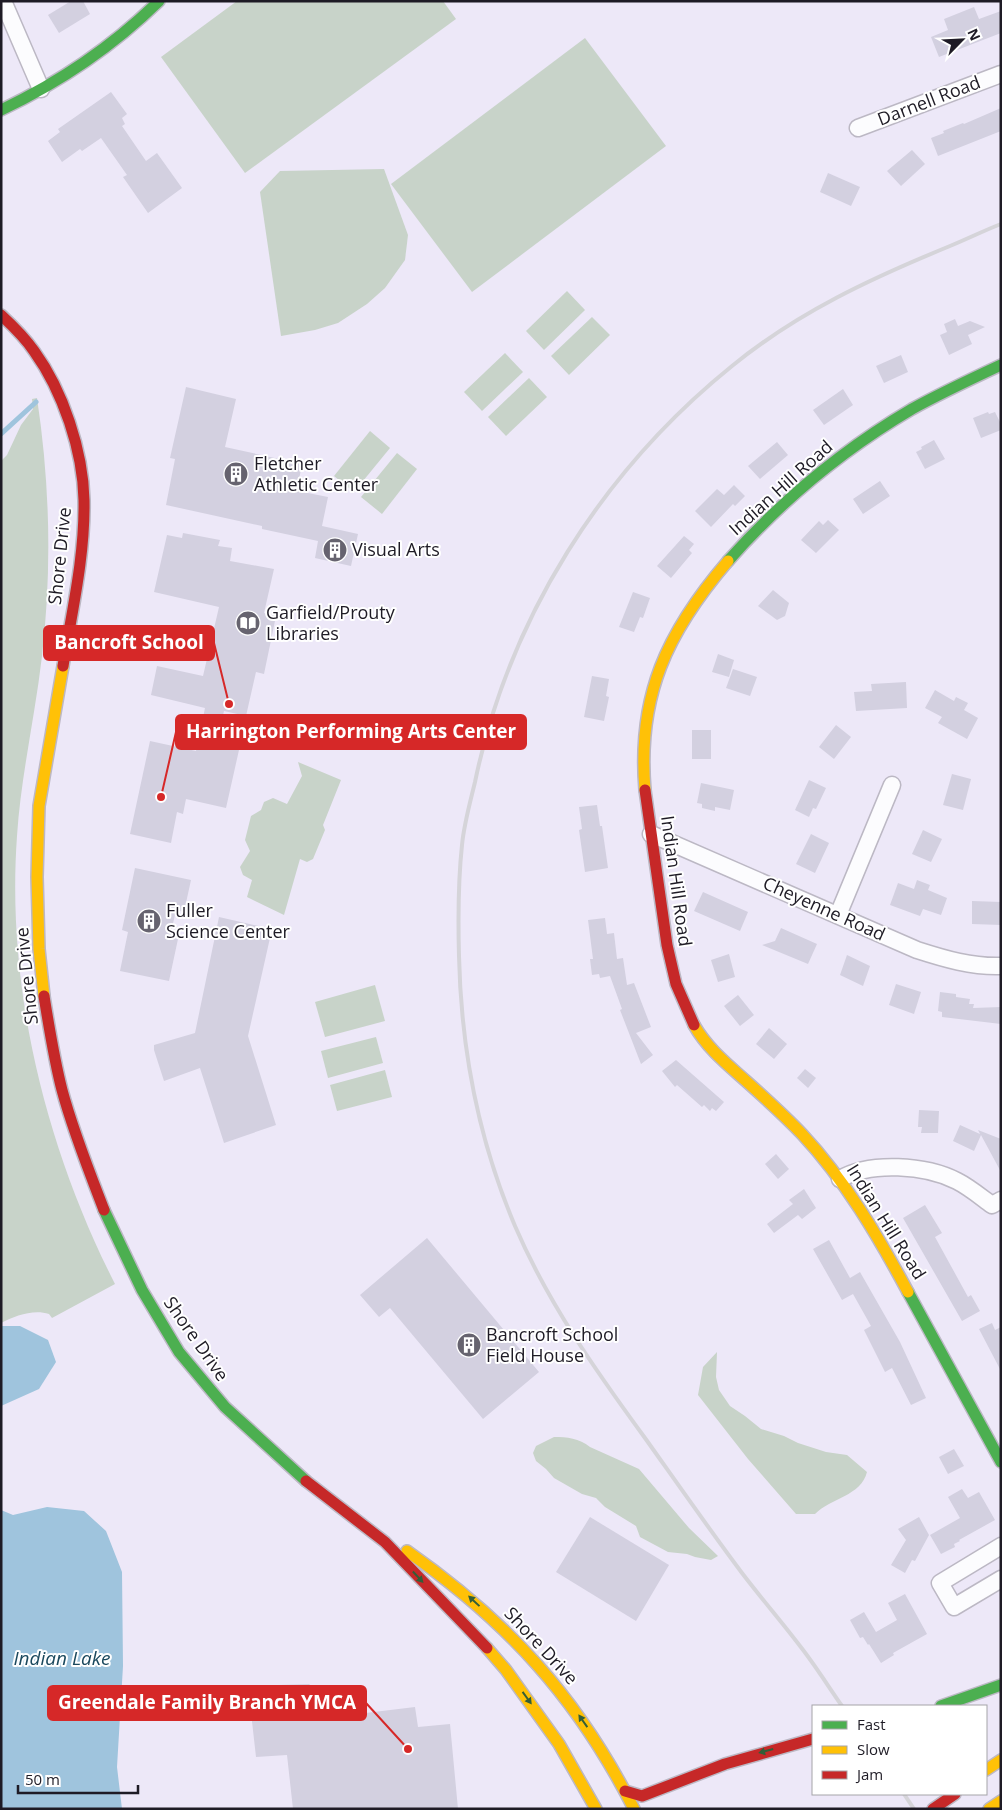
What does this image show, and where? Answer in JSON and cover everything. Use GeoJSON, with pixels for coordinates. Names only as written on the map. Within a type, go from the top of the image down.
{"type":"FeatureCollection","features":[{"type":"Feature","properties":{"kind":"main road"},"geometry":{"type":"LineString","coordinates":[[1,110],[58,80],[117,39],[145,16],[159,1]]}},
{"type":"Feature","properties":{"kind":"main road","name":"Shore Drive"},"geometry":{"type":"LineString","coordinates":[[1,315],[22,335],[47,370],[71,431],[84,497],[84,530],[80,567],[40,797],[38,842],[39,949],[42,985],[54,1056],[72,1125],[107,1217],[142,1290],[179,1352],[224,1407],[304,1479],[385,1542],[486,1648],[511,1676],[559,1744],[596,1809]]}},
{"type":"Feature","properties":{"kind":"main road","name":"Indian Hill Road"},"geometry":{"type":"LineString","coordinates":[[1001,366],[955,386],[902,415],[840,457],[767,520],[740,548],[700,596],[680,628],[664,660],[654,685],[647,713],[643,748],[644,782],[669,958],[679,995],[693,1024],[707,1044],[798,1130],[840,1179],[892,1260],[1001,1462]]}},
{"type":"Feature","properties":{"kind":"main road","name":"Shore Drive"},"geometry":{"type":"LineString","coordinates":[[385,1542],[407,1551],[444,1577],[468,1596],[513,1639],[559,1689],[580,1716],[596,1740],[635,1809]]}},
{"type":"Feature","properties":{"kind":"main road"},"geometry":{"type":"LineString","coordinates":[[944,1705],[1001,1685]]}},
{"type":"Feature","properties":{"kind":"main road"},"geometry":{"type":"LineString","coordinates":[[625,1791],[642,1796],[725,1764],[812,1739]]}},
{"type":"Feature","properties":{"kind":"main road"},"geometry":{"type":"LineString","coordinates":[[987,1769],[1001,1760]]}},
{"type":"Feature","properties":{"kind":"main road"},"geometry":{"type":"LineString","coordinates":[[932,1809],[953,1795]]}},
{"type":"Feature","properties":{"kind":"main road"},"geometry":{"type":"LineString","coordinates":[[635,1809],[642,1796]]}},
{"type":"Feature","properties":{"kind":"main road"},"geometry":{"type":"LineString","coordinates":[[989,1809],[1001,1801]]}},
{"type":"Feature","properties":{"kind":"street"},"geometry":{"type":"LineString","coordinates":[[3,1],[41,89]]}},
{"type":"Feature","properties":{"kind":"street","name":"Darnell Road"},"geometry":{"type":"LineString","coordinates":[[858,128],[1001,74]]}},
{"type":"Feature","properties":{"kind":"street"},"geometry":{"type":"LineString","coordinates":[[838,915],[892,785]]}},
{"type":"Feature","properties":{"kind":"street","name":"Cheyenne Road"},"geometry":{"type":"LineString","coordinates":[[651,834],[918,950],[973,965],[1001,966]]}},
{"type":"Feature","properties":{"kind":"street"},"geometry":{"type":"LineString","coordinates":[[840,1179],[848,1174],[867,1170],[908,1168],[940,1174],[956,1180],[992,1205],[1001,1200]]}},
{"type":"Feature","properties":{"kind":"street"},"geometry":{"type":"LineString","coordinates":[[1001,1546],[940,1583],[954,1607],[1001,1579]]}},
{"type":"Feature","properties":{"kind":"shaded area"},"geometry":{"type":"Polygon","coordinates":[[[237,1],[443,1],[456,19],[245,173],[161,57],[237,1]]]}},
{"type":"Feature","properties":{"kind":"shaded area"},"geometry":{"type":"Polygon","coordinates":[[[585,38],[666,146],[472,292],[391,184],[585,38]]]}},
{"type":"Feature","properties":{"kind":"shaded area"},"geometry":{"type":"Polygon","coordinates":[[[384,169],[408,235],[405,260],[385,288],[367,304],[338,323],[315,330],[281,336],[260,192],[280,171],[384,169]]]}},
{"type":"Feature","properties":{"kind":"shaded area"},"geometry":{"type":"Polygon","coordinates":[[[567,291],[585,310],[544,350],[526,331],[567,291]]]}},
{"type":"Feature","properties":{"kind":"shaded area"},"geometry":{"type":"Polygon","coordinates":[[[592,317],[610,335],[569,375],[551,356],[592,317]]]}},
{"type":"Feature","properties":{"kind":"shaded area"},"geometry":{"type":"Polygon","coordinates":[[[505,353],[523,372],[482,411],[464,392],[505,353]]]}},
{"type":"Feature","properties":{"kind":"shaded area"},"geometry":{"type":"Polygon","coordinates":[[[529,378],[547,397],[506,436],[488,417],[529,378]]]}},
{"type":"Feature","properties":{"kind":"shaded area"},"geometry":{"type":"Polygon","coordinates":[[[37,398],[47,495],[47,592],[42,656],[17,836],[15,894],[18,951],[25,1009],[36,1066],[51,1123],[69,1178],[115,1284],[52,1318],[49,1314],[37,1312],[18,1316],[1,1323],[1,461],[7,455],[21,425],[33,409],[32,399],[37,398]]]}},
{"type":"Feature","properties":{"kind":"shaded area"},"geometry":{"type":"Polygon","coordinates":[[[370,431],[390,448],[354,492],[334,476],[370,431]]]}},
{"type":"Feature","properties":{"kind":"shaded area"},"geometry":{"type":"Polygon","coordinates":[[[397,453],[417,469],[382,514],[361,497],[397,453]]]}},
{"type":"Feature","properties":{"kind":"shaded area"},"geometry":{"type":"Polygon","coordinates":[[[298,762],[341,780],[323,825],[325,830],[313,859],[307,862],[300,859],[284,915],[247,897],[252,880],[243,875],[240,867],[250,851],[245,840],[251,816],[261,810],[264,802],[273,798],[287,804],[302,776],[298,762]]]}},
{"type":"Feature","properties":{"kind":"shaded area"},"geometry":{"type":"Polygon","coordinates":[[[375,985],[385,1021],[325,1037],[315,1002],[375,985]]]}},
{"type":"Feature","properties":{"kind":"shaded area"},"geometry":{"type":"Polygon","coordinates":[[[376,1037],[383,1063],[328,1078],[321,1051],[376,1037]]]}},
{"type":"Feature","properties":{"kind":"shaded area"},"geometry":{"type":"Polygon","coordinates":[[[385,1070],[392,1097],[337,1111],[330,1085],[385,1070]]]}},
{"type":"Feature","properties":{"kind":"shaded area"},"geometry":{"type":"Polygon","coordinates":[[[717,1352],[716,1377],[719,1390],[730,1406],[761,1429],[826,1452],[847,1455],[867,1472],[859,1486],[815,1514],[796,1514],[748,1459],[698,1395],[703,1367],[717,1352]]]}},
{"type":"Feature","properties":{"kind":"shaded area"},"geometry":{"type":"Polygon","coordinates":[[[554,1437],[577,1440],[639,1469],[689,1528],[718,1556],[711,1560],[687,1554],[668,1552],[640,1537],[636,1526],[605,1507],[596,1498],[582,1494],[554,1478],[536,1461],[533,1453],[536,1446],[554,1437]]]}},
{"type":"Feature","properties":{"kind":"water"},"geometry":{"type":"Polygon","coordinates":[[[1,1326],[20,1326],[48,1340],[56,1362],[39,1389],[1,1406],[1,1326]]]}},
{"type":"Feature","properties":{"kind":"water","name":"Indian Lake"},"geometry":{"type":"Polygon","coordinates":[[[47,1507],[84,1511],[106,1531],[122,1572],[123,1666],[117,1767],[122,1809],[1,1809],[1,1510],[13,1515],[47,1507]]]}},
{"type":"Feature","properties":{"kind":"building"},"geometry":{"type":"Polygon","coordinates":[[[71,1],[83,1],[90,14],[59,33],[48,15],[71,1]]]}},
{"type":"Feature","properties":{"kind":"building"},"geometry":{"type":"Polygon","coordinates":[[[974,7],[979,19],[1001,11],[1001,33],[939,57],[931,37],[948,30],[944,19],[974,7]]]}},
{"type":"Feature","properties":{"kind":"building"},"geometry":{"type":"Polygon","coordinates":[[[111,92],[127,114],[122,118],[125,124],[122,126],[146,161],[157,153],[182,188],[148,213],[123,177],[127,175],[101,138],[82,151],[80,149],[62,162],[48,141],[60,132],[58,129],[111,92]]]}},
{"type":"Feature","properties":{"kind":"building"},"geometry":{"type":"Polygon","coordinates":[[[1001,108],[1001,131],[938,156],[931,138],[944,133],[943,131],[1001,108]]]}},
{"type":"Feature","properties":{"kind":"building"},"geometry":{"type":"Polygon","coordinates":[[[912,150],[925,164],[901,186],[887,171],[912,150]]]}},
{"type":"Feature","properties":{"kind":"building"},"geometry":{"type":"Polygon","coordinates":[[[828,173],[860,187],[851,206],[820,192],[828,173]]]}},
{"type":"Feature","properties":{"kind":"building"},"geometry":{"type":"Polygon","coordinates":[[[955,319],[958,326],[970,321],[985,327],[968,335],[972,344],[949,355],[940,335],[947,332],[944,324],[955,319]]]}},
{"type":"Feature","properties":{"kind":"building"},"geometry":{"type":"Polygon","coordinates":[[[901,355],[908,372],[884,383],[876,366],[901,355]]]}},
{"type":"Feature","properties":{"kind":"building","name":"Fletcher Athletic Center"},"geometry":{"type":"Polygon","coordinates":[[[186,387],[236,399],[225,447],[302,464],[298,485],[305,486],[303,492],[328,497],[322,526],[358,534],[351,566],[315,558],[318,541],[262,529],[262,526],[166,505],[175,459],[170,458],[186,387]]]}},
{"type":"Feature","properties":{"kind":"building"},"geometry":{"type":"Polygon","coordinates":[[[843,389],[853,405],[824,425],[813,410],[843,389]]]}},
{"type":"Feature","properties":{"kind":"building"},"geometry":{"type":"Polygon","coordinates":[[[988,412],[989,414],[995,412],[1001,424],[1001,430],[981,438],[973,418],[988,412]]]}},
{"type":"Feature","properties":{"kind":"building"},"geometry":{"type":"Polygon","coordinates":[[[934,440],[945,459],[925,469],[916,452],[934,440]]]}},
{"type":"Feature","properties":{"kind":"building"},"geometry":{"type":"Polygon","coordinates":[[[777,442],[788,455],[760,479],[748,466],[777,442]]]}},
{"type":"Feature","properties":{"kind":"building"},"geometry":{"type":"Polygon","coordinates":[[[880,481],[890,496],[863,514],[853,499],[880,481]]]}},
{"type":"Feature","properties":{"kind":"building"},"geometry":{"type":"Polygon","coordinates":[[[734,485],[745,496],[735,506],[733,504],[711,527],[695,511],[717,489],[724,495],[734,485]]]}},
{"type":"Feature","properties":{"kind":"building"},"geometry":{"type":"Polygon","coordinates":[[[828,520],[839,530],[816,553],[801,540],[819,521],[823,525],[828,520]]]}},
{"type":"Feature","properties":{"kind":"building"},"geometry":{"type":"Polygon","coordinates":[[[183,533],[220,540],[218,546],[232,548],[230,561],[274,569],[264,613],[276,616],[264,674],[256,672],[246,716],[224,711],[216,745],[239,750],[226,808],[186,799],[183,814],[177,812],[171,843],[130,834],[150,741],[196,751],[205,708],[151,695],[157,666],[203,676],[219,607],[154,592],[167,535],[182,538],[183,533]]]}},
{"type":"Feature","properties":{"kind":"building"},"geometry":{"type":"Polygon","coordinates":[[[684,536],[694,544],[689,550],[692,553],[671,578],[657,566],[684,536]]]}},
{"type":"Feature","properties":{"kind":"building"},"geometry":{"type":"Polygon","coordinates":[[[773,590],[789,603],[785,616],[777,620],[758,606],[773,590]]]}},
{"type":"Feature","properties":{"kind":"building"},"geometry":{"type":"Polygon","coordinates":[[[633,592],[650,598],[643,618],[640,617],[634,632],[619,627],[633,592]]]}},
{"type":"Feature","properties":{"kind":"building"},"geometry":{"type":"Polygon","coordinates":[[[718,654],[734,660],[729,677],[712,672],[718,654]]]}},
{"type":"Feature","properties":{"kind":"building"},"geometry":{"type":"Polygon","coordinates":[[[733,669],[757,677],[750,696],[726,688],[733,669]]]}},
{"type":"Feature","properties":{"kind":"building"},"geometry":{"type":"Polygon","coordinates":[[[592,676],[609,679],[606,696],[609,697],[604,721],[584,717],[592,676]]]}},
{"type":"Feature","properties":{"kind":"building"},"geometry":{"type":"Polygon","coordinates":[[[906,682],[907,708],[856,711],[854,692],[872,691],[871,684],[906,682]]]}},
{"type":"Feature","properties":{"kind":"building"},"geometry":{"type":"Polygon","coordinates":[[[935,690],[954,701],[956,697],[968,703],[964,710],[978,718],[967,739],[938,723],[942,717],[925,708],[935,690]]]}},
{"type":"Feature","properties":{"kind":"building"},"geometry":{"type":"Polygon","coordinates":[[[836,725],[851,737],[834,759],[819,747],[836,725]]]}},
{"type":"Feature","properties":{"kind":"building"},"geometry":{"type":"Polygon","coordinates":[[[692,730],[711,730],[711,759],[692,759],[692,730]]]}},
{"type":"Feature","properties":{"kind":"building"},"geometry":{"type":"Polygon","coordinates":[[[952,774],[971,779],[963,810],[943,805],[952,774]]]}},
{"type":"Feature","properties":{"kind":"building"},"geometry":{"type":"Polygon","coordinates":[[[809,780],[826,788],[816,809],[813,808],[809,817],[795,810],[809,780]]]}},
{"type":"Feature","properties":{"kind":"building"},"geometry":{"type":"Polygon","coordinates":[[[701,783],[734,790],[730,810],[715,807],[715,811],[702,808],[702,804],[697,803],[701,783]]]}},
{"type":"Feature","properties":{"kind":"building"},"geometry":{"type":"Polygon","coordinates":[[[597,805],[608,868],[585,872],[579,830],[582,829],[579,807],[597,805]]]}},
{"type":"Feature","properties":{"kind":"building"},"geometry":{"type":"Polygon","coordinates":[[[923,830],[942,839],[931,862],[912,854],[923,830]]]}},
{"type":"Feature","properties":{"kind":"building"},"geometry":{"type":"Polygon","coordinates":[[[811,834],[829,843],[815,873],[796,864],[811,834]]]}},
{"type":"Feature","properties":{"kind":"building","name":"Fuller Science Center"},"geometry":{"type":"Polygon","coordinates":[[[135,868],[191,880],[184,912],[176,910],[170,937],[178,939],[169,981],[120,971],[128,932],[122,930],[135,868]]]}},
{"type":"Feature","properties":{"kind":"building"},"geometry":{"type":"Polygon","coordinates":[[[917,880],[930,885],[928,890],[947,898],[941,915],[923,909],[920,916],[890,905],[898,883],[914,889],[917,880]]]}},
{"type":"Feature","properties":{"kind":"building"},"geometry":{"type":"Polygon","coordinates":[[[703,892],[748,912],[740,931],[694,911],[703,892]]]}},
{"type":"Feature","properties":{"kind":"building"},"geometry":{"type":"Polygon","coordinates":[[[972,901],[1001,902],[1001,925],[972,924],[972,901]]]}},
{"type":"Feature","properties":{"kind":"building"},"geometry":{"type":"Polygon","coordinates":[[[219,917],[272,929],[248,1036],[276,1125],[224,1143],[200,1068],[164,1081],[154,1050],[154,1045],[195,1033],[219,917]]]}},
{"type":"Feature","properties":{"kind":"building"},"geometry":{"type":"Polygon","coordinates":[[[605,918],[607,934],[614,933],[617,959],[623,958],[627,985],[634,983],[651,1027],[636,1033],[653,1055],[641,1064],[620,1010],[622,1009],[610,976],[600,978],[599,974],[592,975],[590,959],[593,959],[588,920],[605,918]]]}},
{"type":"Feature","properties":{"kind":"building"},"geometry":{"type":"Polygon","coordinates":[[[781,928],[817,944],[808,964],[762,945],[775,941],[781,928]]]}},
{"type":"Feature","properties":{"kind":"building"},"geometry":{"type":"Polygon","coordinates":[[[729,954],[735,977],[718,982],[711,960],[729,954]]]}},
{"type":"Feature","properties":{"kind":"building"},"geometry":{"type":"Polygon","coordinates":[[[847,955],[870,966],[863,986],[840,975],[847,955]]]}},
{"type":"Feature","properties":{"kind":"building"},"geometry":{"type":"Polygon","coordinates":[[[896,984],[921,992],[914,1014],[889,1005],[896,984]]]}},
{"type":"Feature","properties":{"kind":"building"},"geometry":{"type":"Polygon","coordinates":[[[940,992],[956,994],[956,997],[970,999],[969,1004],[974,1004],[973,1008],[1001,1007],[1001,1024],[942,1017],[942,1012],[938,1011],[940,992]]]}},
{"type":"Feature","properties":{"kind":"building"},"geometry":{"type":"Polygon","coordinates":[[[738,995],[754,1015],[740,1026],[724,1006],[738,995]]]}},
{"type":"Feature","properties":{"kind":"building"},"geometry":{"type":"Polygon","coordinates":[[[769,1028],[787,1044],[774,1059],[756,1044],[769,1028]]]}},
{"type":"Feature","properties":{"kind":"building"},"geometry":{"type":"Polygon","coordinates":[[[676,1060],[724,1102],[716,1111],[712,1108],[710,1111],[704,1105],[702,1107],[677,1085],[675,1087],[662,1071],[676,1060]]]}},
{"type":"Feature","properties":{"kind":"building"},"geometry":{"type":"Polygon","coordinates":[[[805,1069],[816,1078],[808,1088],[797,1078],[805,1069]]]}},
{"type":"Feature","properties":{"kind":"building"},"geometry":{"type":"Polygon","coordinates":[[[919,1110],[939,1111],[938,1133],[921,1133],[922,1127],[918,1127],[919,1110]]]}},
{"type":"Feature","properties":{"kind":"building"},"geometry":{"type":"Polygon","coordinates":[[[960,1125],[980,1134],[978,1130],[1001,1139],[1001,1172],[981,1135],[974,1151],[953,1141],[960,1125]]]}},
{"type":"Feature","properties":{"kind":"building"},"geometry":{"type":"Polygon","coordinates":[[[776,1154],[789,1169],[778,1179],[765,1164],[776,1154]]]}},
{"type":"Feature","properties":{"kind":"building"},"geometry":{"type":"Polygon","coordinates":[[[804,1189],[816,1208],[802,1219],[798,1215],[774,1233],[767,1224],[793,1204],[789,1200],[804,1189]]]}},
{"type":"Feature","properties":{"kind":"building"},"geometry":{"type":"Polygon","coordinates":[[[925,1205],[942,1233],[935,1237],[968,1297],[971,1295],[980,1311],[962,1321],[903,1218],[925,1205]]]}},
{"type":"Feature","properties":{"kind":"building","name":"Bancroft School Field House"},"geometry":{"type":"Polygon","coordinates":[[[427,1238],[539,1372],[483,1419],[390,1308],[379,1317],[360,1295],[427,1238]]]}},
{"type":"Feature","properties":{"kind":"building"},"geometry":{"type":"Polygon","coordinates":[[[829,1240],[850,1278],[860,1272],[900,1342],[926,1398],[911,1405],[892,1368],[885,1372],[864,1330],[871,1326],[853,1294],[842,1300],[813,1249],[829,1240]]]}},
{"type":"Feature","properties":{"kind":"building"},"geometry":{"type":"Polygon","coordinates":[[[992,1323],[995,1330],[1001,1327],[1001,1371],[979,1329],[992,1323]]]}},
{"type":"Feature","properties":{"kind":"building"},"geometry":{"type":"Polygon","coordinates":[[[954,1449],[964,1466],[948,1474],[939,1457],[954,1449]]]}},
{"type":"Feature","properties":{"kind":"building"},"geometry":{"type":"Polygon","coordinates":[[[962,1489],[968,1498],[979,1492],[995,1520],[959,1540],[954,1544],[955,1547],[941,1554],[930,1535],[960,1518],[948,1497],[962,1489]]]}},
{"type":"Feature","properties":{"kind":"building"},"geometry":{"type":"Polygon","coordinates":[[[590,1517],[669,1565],[636,1621],[556,1572],[590,1517]]]}},
{"type":"Feature","properties":{"kind":"building"},"geometry":{"type":"Polygon","coordinates":[[[919,1517],[929,1535],[915,1561],[912,1560],[905,1573],[891,1565],[906,1540],[898,1529],[919,1517]]]}},
{"type":"Feature","properties":{"kind":"building"},"geometry":{"type":"Polygon","coordinates":[[[905,1594],[927,1634],[893,1653],[894,1655],[881,1663],[869,1644],[863,1637],[860,1638],[850,1620],[864,1612],[876,1632],[897,1620],[888,1603],[905,1594]]]}},
{"type":"Feature","properties":{"kind":"building"},"geometry":{"type":"Polygon","coordinates":[[[309,1684],[349,1715],[415,1707],[418,1727],[450,1724],[458,1809],[293,1809],[287,1755],[256,1757],[248,1686],[309,1684]]]}},
{"type":"Feature","properties":{"kind":"waterway"},"geometry":{"type":"LineString","coordinates":[[1,434],[36,402]]}},
{"type":"Feature","properties":{"kind":"railway"},"geometry":{"type":"LineString","coordinates":[[841,1705],[806,1653],[717,1540],[591,1362],[542,1282],[515,1226],[491,1161],[474,1094],[468,1060],[459,956],[462,845],[467,814],[490,721],[511,663],[537,606],[568,552],[603,501],[642,452],[685,407],[732,366],[783,329],[864,284],[1001,224]]}},
{"type":"Feature","properties":{"kind":"railway"},"geometry":{"type":"LineString","coordinates":[[905,1795],[914,1809]]}},
{"type":"Feature","properties":{"kind":"traffic: fast"},"geometry":{"type":"LineString","coordinates":[[1,110],[44,88],[84,62],[123,34],[159,1]]}},
{"type":"Feature","properties":{"kind":"traffic: fast"},"geometry":{"type":"LineString","coordinates":[[728,561],[791,498],[862,441],[912,409],[1001,365]]}},
{"type":"Feature","properties":{"kind":"traffic: fast"},"geometry":{"type":"LineString","coordinates":[[104,1210],[142,1290],[179,1352],[225,1407],[306,1481]]}},
{"type":"Feature","properties":{"kind":"traffic: fast"},"geometry":{"type":"LineString","coordinates":[[908,1292],[1001,1462]]}},
{"type":"Feature","properties":{"kind":"traffic: fast"},"geometry":{"type":"LineString","coordinates":[[944,1705],[1001,1685]]}},
{"type":"Feature","properties":{"kind":"traffic: slow"},"geometry":{"type":"LineString","coordinates":[[645,790],[644,756],[646,725],[652,695],[661,667],[673,640],[688,614],[728,561]]}},
{"type":"Feature","properties":{"kind":"traffic: slow"},"geometry":{"type":"LineString","coordinates":[[44,996],[39,949],[37,877],[39,806],[63,666]]}},
{"type":"Feature","properties":{"kind":"traffic: slow"},"geometry":{"type":"LineString","coordinates":[[694,1025],[718,1055],[781,1113],[818,1152],[860,1209],[908,1292]]}},
{"type":"Feature","properties":{"kind":"traffic: slow"},"geometry":{"type":"LineString","coordinates":[[407,1551],[477,1606],[537,1665],[564,1697],[589,1732],[634,1809]]}},
{"type":"Feature","properties":{"kind":"traffic: slow"},"geometry":{"type":"LineString","coordinates":[[487,1648],[506,1670],[559,1744],[596,1809]]}},
{"type":"Feature","properties":{"kind":"traffic: slow"},"geometry":{"type":"LineString","coordinates":[[987,1769],[1001,1760]]}},
{"type":"Feature","properties":{"kind":"traffic: slow"},"geometry":{"type":"LineString","coordinates":[[989,1809],[1001,1801]]}},
{"type":"Feature","properties":{"kind":"traffic: jam"},"geometry":{"type":"LineString","coordinates":[[1,315],[19,332],[30,346],[54,384],[70,422],[80,462],[83,481],[84,521],[77,583],[63,666]]}},
{"type":"Feature","properties":{"kind":"traffic: jam"},"geometry":{"type":"LineString","coordinates":[[645,790],[667,945],[676,984],[694,1025]]}},
{"type":"Feature","properties":{"kind":"traffic: jam"},"geometry":{"type":"LineString","coordinates":[[44,996],[54,1055],[66,1105],[104,1210]]}},
{"type":"Feature","properties":{"kind":"traffic: jam"},"geometry":{"type":"LineString","coordinates":[[306,1481],[385,1542],[487,1648]]}},
{"type":"Feature","properties":{"kind":"traffic: jam"},"geometry":{"type":"LineString","coordinates":[[625,1791],[642,1796],[725,1764],[812,1739]]}},
{"type":"Feature","properties":{"kind":"traffic: jam"},"geometry":{"type":"LineString","coordinates":[[933,1809],[954,1795]]}},
{"type":"Feature","properties":{"kind":"place","name":"Fletcher Athletic Center"},"geometry":{"type":"Point","coordinates":[236,474]}},
{"type":"Feature","properties":{"kind":"place","name":"Visual Arts"},"geometry":{"type":"Point","coordinates":[335,550]}},
{"type":"Feature","properties":{"kind":"place","name":"Garfield/Prouty Libraries"},"geometry":{"type":"Point","coordinates":[248,623]}},
{"type":"Feature","properties":{"kind":"place","name":"Bancroft School"},"geometry":{"type":"Point","coordinates":[229,704]}},
{"type":"Feature","properties":{"kind":"place","name":"Harrington Performing Arts Center"},"geometry":{"type":"Point","coordinates":[161,797]}},
{"type":"Feature","properties":{"kind":"place","name":"Fuller Science Center"},"geometry":{"type":"Point","coordinates":[149,921]}},
{"type":"Feature","properties":{"kind":"place","name":"Bancroft School Field House"},"geometry":{"type":"Point","coordinates":[469,1345]}},
{"type":"Feature","properties":{"kind":"place","name":"Greendale Family Branch YMCA"},"geometry":{"type":"Point","coordinates":[408,1749]}}]}
